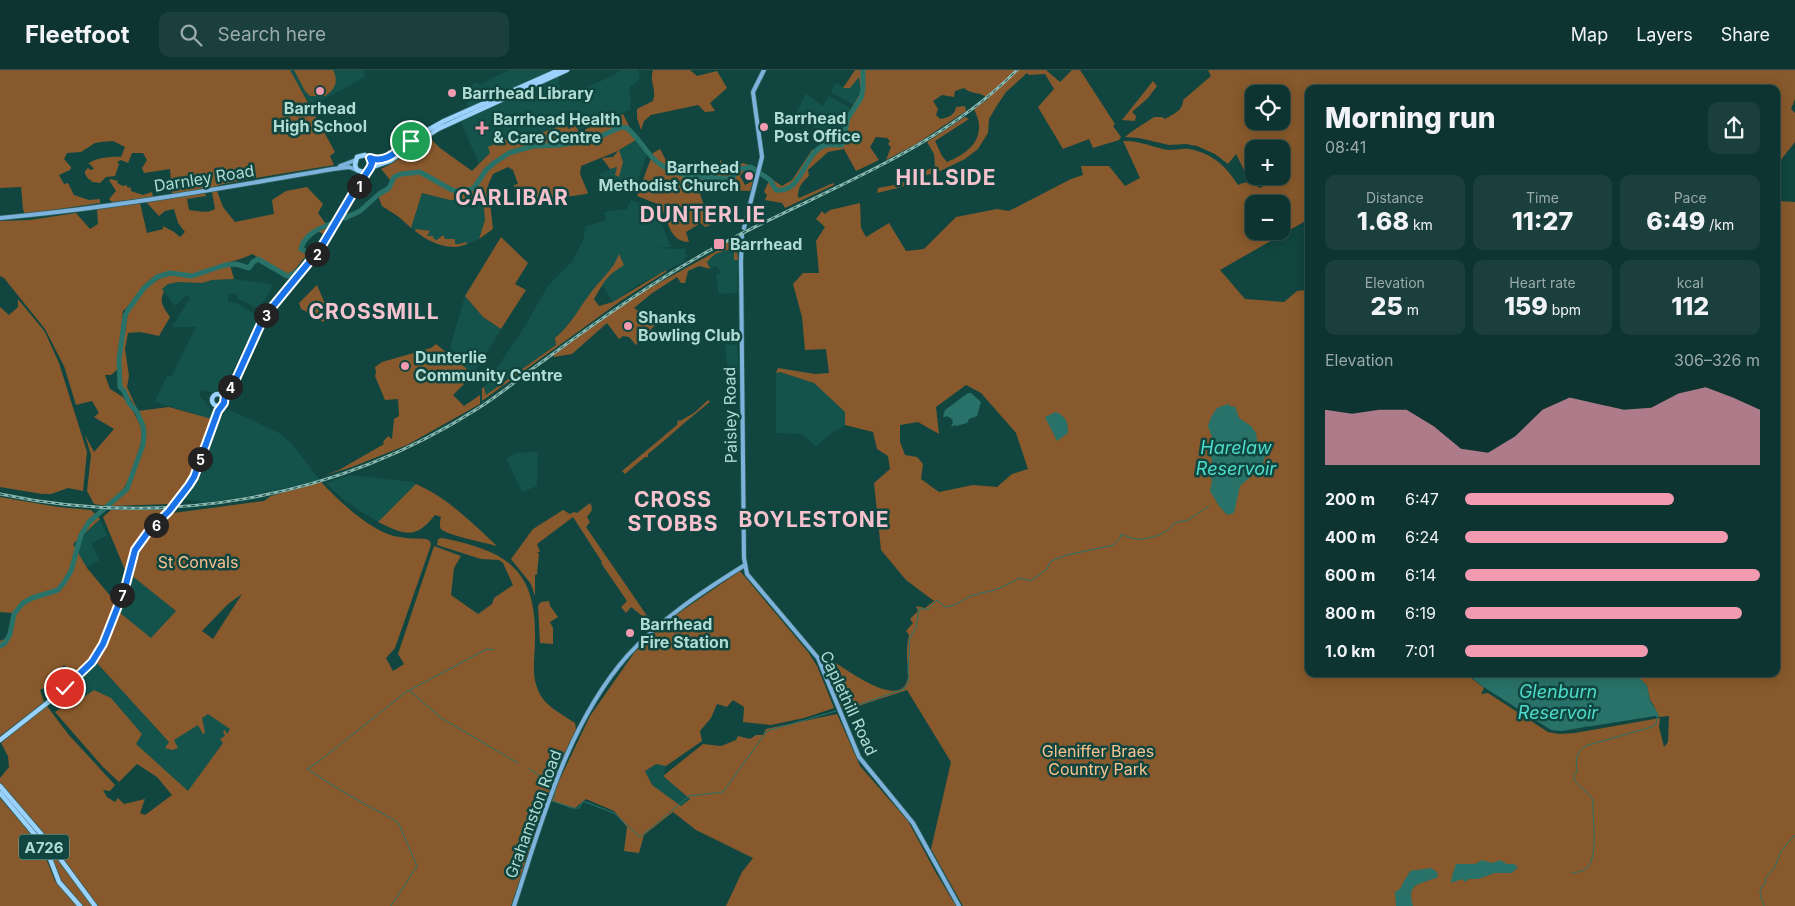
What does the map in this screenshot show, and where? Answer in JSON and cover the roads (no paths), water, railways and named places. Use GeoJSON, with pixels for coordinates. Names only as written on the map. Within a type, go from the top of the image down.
{"type":"FeatureCollection","features":[{"type":"Feature","properties":{"kind":"main road"},"geometry":{"type":"LineString","coordinates":[[352,195],[360,180],[355,165],[356,160],[362,155],[377,160],[385,159],[444,121],[559,70]]}},
{"type":"Feature","properties":{"kind":"main road"},"geometry":{"type":"LineString","coordinates":[[358,170],[363,172],[390,161],[438,129],[567,70]]}},
{"type":"Feature","properties":{"kind":"main road"},"geometry":{"type":"LineString","coordinates":[[744,226],[760,167],[762,151],[753,95],[754,88],[764,70]]}},
{"type":"Feature","properties":{"kind":"main road"},"geometry":{"type":"LineString","coordinates":[[0,740],[65,688],[82,673],[97,655],[117,610],[135,550],[148,532],[169,511],[194,477],[220,406],[224,403],[225,394],[235,381],[264,317],[311,261],[369,169],[372,163],[370,158]]}},
{"type":"Feature","properties":{"kind":"main road","name":"Darnley Road"},"geometry":{"type":"LineString","coordinates":[[334,169],[356,160]]}},
{"type":"Feature","properties":{"kind":"main road","name":"Darnley Road"},"geometry":{"type":"LineString","coordinates":[[0,218],[78,210],[334,169],[349,167],[358,170]]}},
{"type":"Feature","properties":{"kind":"main road","name":"Paisley Road"},"geometry":{"type":"LineString","coordinates":[[742,234],[745,565]]}},
{"type":"Feature","properties":{"kind":"main road"},"geometry":{"type":"LineString","coordinates":[[217,418],[212,398],[230,387]]}},
{"type":"Feature","properties":{"kind":"main road"},"geometry":{"type":"LineString","coordinates":[[216,394],[222,395],[224,399]]}},
{"type":"Feature","properties":{"kind":"main road"},"geometry":{"type":"LineString","coordinates":[[214,406],[220,406]]}},
{"type":"Feature","properties":{"kind":"main road","name":"Grahamston Road"},"geometry":{"type":"LineString","coordinates":[[514,906],[552,790],[586,715],[596,698],[629,654],[665,619],[745,565]]}},
{"type":"Feature","properties":{"kind":"main road","name":"Caplethill Road"},"geometry":{"type":"LineString","coordinates":[[745,565],[749,578],[818,658],[858,757],[913,823],[959,905]]}},
{"type":"Feature","properties":{"kind":"main road","name":"A726"},"geometry":{"type":"LineString","coordinates":[[0,786],[46,841],[96,906]]}},
{"type":"Feature","properties":{"kind":"main road","name":"A726"},"geometry":{"type":"LineString","coordinates":[[0,793],[41,842],[47,851],[59,882],[80,906]]}},
{"type":"Feature","properties":{"kind":"water"},"geometry":{"type":"Polygon","coordinates":[[[968,393],[971,393],[981,402],[977,416],[969,419],[967,423],[951,427],[953,422],[951,418],[943,417],[945,410],[968,393]]]}},
{"type":"Feature","properties":{"kind":"water","name":"Harelaw Reservoir"},"geometry":{"type":"Polygon","coordinates":[[[1228,404],[1232,407],[1235,406],[1239,418],[1251,426],[1256,433],[1258,447],[1265,448],[1265,456],[1262,467],[1240,486],[1234,513],[1227,515],[1210,491],[1212,481],[1209,468],[1212,462],[1210,449],[1213,440],[1208,426],[1217,408],[1228,404]]]}},
{"type":"Feature","properties":{"kind":"water"},"geometry":{"type":"Polygon","coordinates":[[[1056,412],[1066,420],[1068,429],[1068,433],[1057,441],[1045,417],[1056,412]]]}},
{"type":"Feature","properties":{"kind":"water","name":"Glenburn Reservoir"},"geometry":{"type":"Polygon","coordinates":[[[1471,677],[1639,677],[1647,686],[1650,701],[1659,715],[1658,717],[1586,727],[1585,724],[1585,727],[1562,731],[1551,730],[1471,677]]]}},
{"type":"Feature","properties":{"kind":"water"},"geometry":{"type":"Polygon","coordinates":[[[1482,860],[1492,863],[1500,860],[1518,867],[1512,873],[1495,873],[1478,879],[1469,879],[1465,882],[1462,879],[1451,883],[1456,864],[1475,864],[1482,860]]]}},
{"type":"Feature","properties":{"kind":"water"},"geometry":{"type":"Polygon","coordinates":[[[1431,868],[1437,872],[1438,877],[1420,883],[1413,888],[1411,898],[1413,906],[1396,906],[1395,892],[1401,888],[1410,871],[1431,868]]]}},
{"type":"Feature","properties":{"kind":"waterway"},"geometry":{"type":"LineString","coordinates":[[345,218],[360,211],[379,194],[389,188],[394,177],[401,174],[420,172],[452,190],[462,192],[474,188],[486,170],[509,153],[533,146],[559,145],[592,140],[621,127],[627,128],[656,161],[672,171],[690,176],[727,179],[733,177],[739,169],[751,167],[770,180],[776,190],[785,189],[798,179],[812,155],[818,149],[826,145],[842,145],[848,118],[861,98],[863,70]]}},
{"type":"Feature","properties":{"kind":"waterway"},"geometry":{"type":"LineString","coordinates":[[0,646],[5,643],[10,634],[14,614],[23,603],[32,598],[58,590],[71,571],[81,535],[89,522],[127,489],[143,445],[144,433],[137,412],[129,403],[124,391],[120,387],[119,360],[125,316],[144,288],[157,277],[170,273],[192,276],[225,265],[236,264],[249,268],[258,259],[287,276],[290,275],[301,268],[308,257],[309,253],[301,249],[308,236],[330,224]]}},
{"type":"Feature","properties":{"kind":"waterway"},"geometry":{"type":"LineString","coordinates":[[843,710],[904,689],[909,682],[910,637],[916,628],[919,609],[928,609],[937,600],[945,607],[955,605],[970,596],[998,589],[1020,578],[1030,581],[1046,570],[1051,561],[1067,555],[1114,545],[1121,534],[1137,539],[1158,535],[1168,530],[1174,523],[1188,520],[1209,506]]}},
{"type":"Feature","properties":{"kind":"waterway"},"geometry":{"type":"LineString","coordinates":[[391,906],[417,866],[399,824],[307,769],[406,692],[487,649],[494,650]]}},
{"type":"Feature","properties":{"kind":"waterway"},"geometry":{"type":"LineString","coordinates":[[410,691],[441,718],[518,763]]}},
{"type":"Feature","properties":{"kind":"waterway"},"geometry":{"type":"LineString","coordinates":[[556,788],[553,801],[572,808],[579,808],[583,801],[614,813],[640,837],[689,796],[723,792],[767,731],[836,711]]}},
{"type":"Feature","properties":{"kind":"waterway"},"geometry":{"type":"LineString","coordinates":[[1572,873],[1587,868],[1591,863],[1594,846],[1593,800],[1574,779],[1574,774],[1577,772],[1579,753],[1588,745],[1652,727],[1656,724],[1657,717]]}},
{"type":"Feature","properties":{"kind":"waterway"},"geometry":{"type":"LineString","coordinates":[[529,769],[551,783]]}},
{"type":"Feature","properties":{"kind":"waterway"},"geometry":{"type":"LineString","coordinates":[[1764,906],[1761,888],[1766,883],[1765,879],[1775,867],[1781,851],[1795,835]]}},
{"type":"Feature","properties":{"kind":"railway"},"geometry":{"type":"LineString","coordinates":[[0,494],[62,504],[124,508],[186,506],[247,498],[307,485],[366,465],[423,440],[477,409],[621,305],[698,257],[864,174],[945,128],[982,101],[1017,70]]}},
{"type":"Feature","properties":{"kind":"place","name":"Barrhead High School"},"geometry":{"type":"Point","coordinates":[320,91]}},
{"type":"Feature","properties":{"kind":"place","name":"Barrhead Library"},"geometry":{"type":"Point","coordinates":[452,93]}},
{"type":"Feature","properties":{"kind":"place","name":"Barrhead Post Office"},"geometry":{"type":"Point","coordinates":[764,127]}},
{"type":"Feature","properties":{"kind":"place","name":"Barrhead Health & Care Centre"},"geometry":{"type":"Point","coordinates":[482,128]}},
{"type":"Feature","properties":{"kind":"place","name":"Barrhead Methodist Church"},"geometry":{"type":"Point","coordinates":[749,176]}},
{"type":"Feature","properties":{"kind":"place","name":"Barrhead"},"geometry":{"type":"Point","coordinates":[719,244]}},
{"type":"Feature","properties":{"kind":"place","name":"Shanks Bowling Club"},"geometry":{"type":"Point","coordinates":[628,326]}},
{"type":"Feature","properties":{"kind":"place","name":"Dunterlie Community Centre"},"geometry":{"type":"Point","coordinates":[405,366]}},
{"type":"Feature","properties":{"kind":"place","name":"Barrhead Fire Station"},"geometry":{"type":"Point","coordinates":[630,633]}},
{"type":"Feature","properties":{"kind":"district","name":"HILLSIDE"},"geometry":{"type":"Point","coordinates":[946,177]}},
{"type":"Feature","properties":{"kind":"district","name":"CARLIBAR"},"geometry":{"type":"Point","coordinates":[512,197]}},
{"type":"Feature","properties":{"kind":"district","name":"DUNTERLIE"},"geometry":{"type":"Point","coordinates":[703,214]}},
{"type":"Feature","properties":{"kind":"district","name":"CROSSMILL"},"geometry":{"type":"Point","coordinates":[374,311]}},
{"type":"Feature","properties":{"kind":"district","name":"CROSS STOBBS"},"geometry":{"type":"Point","coordinates":[673,511]}},
{"type":"Feature","properties":{"kind":"district","name":"BOYLESTONE"},"geometry":{"type":"Point","coordinates":[814,519]}},
{"type":"Feature","properties":{"kind":"park label","name":"St Convals"},"geometry":{"type":"Point","coordinates":[198,562]}},
{"type":"Feature","properties":{"kind":"park label","name":"Gleniffer Braes Country Park"},"geometry":{"type":"Point","coordinates":[1098,760]}}]}
